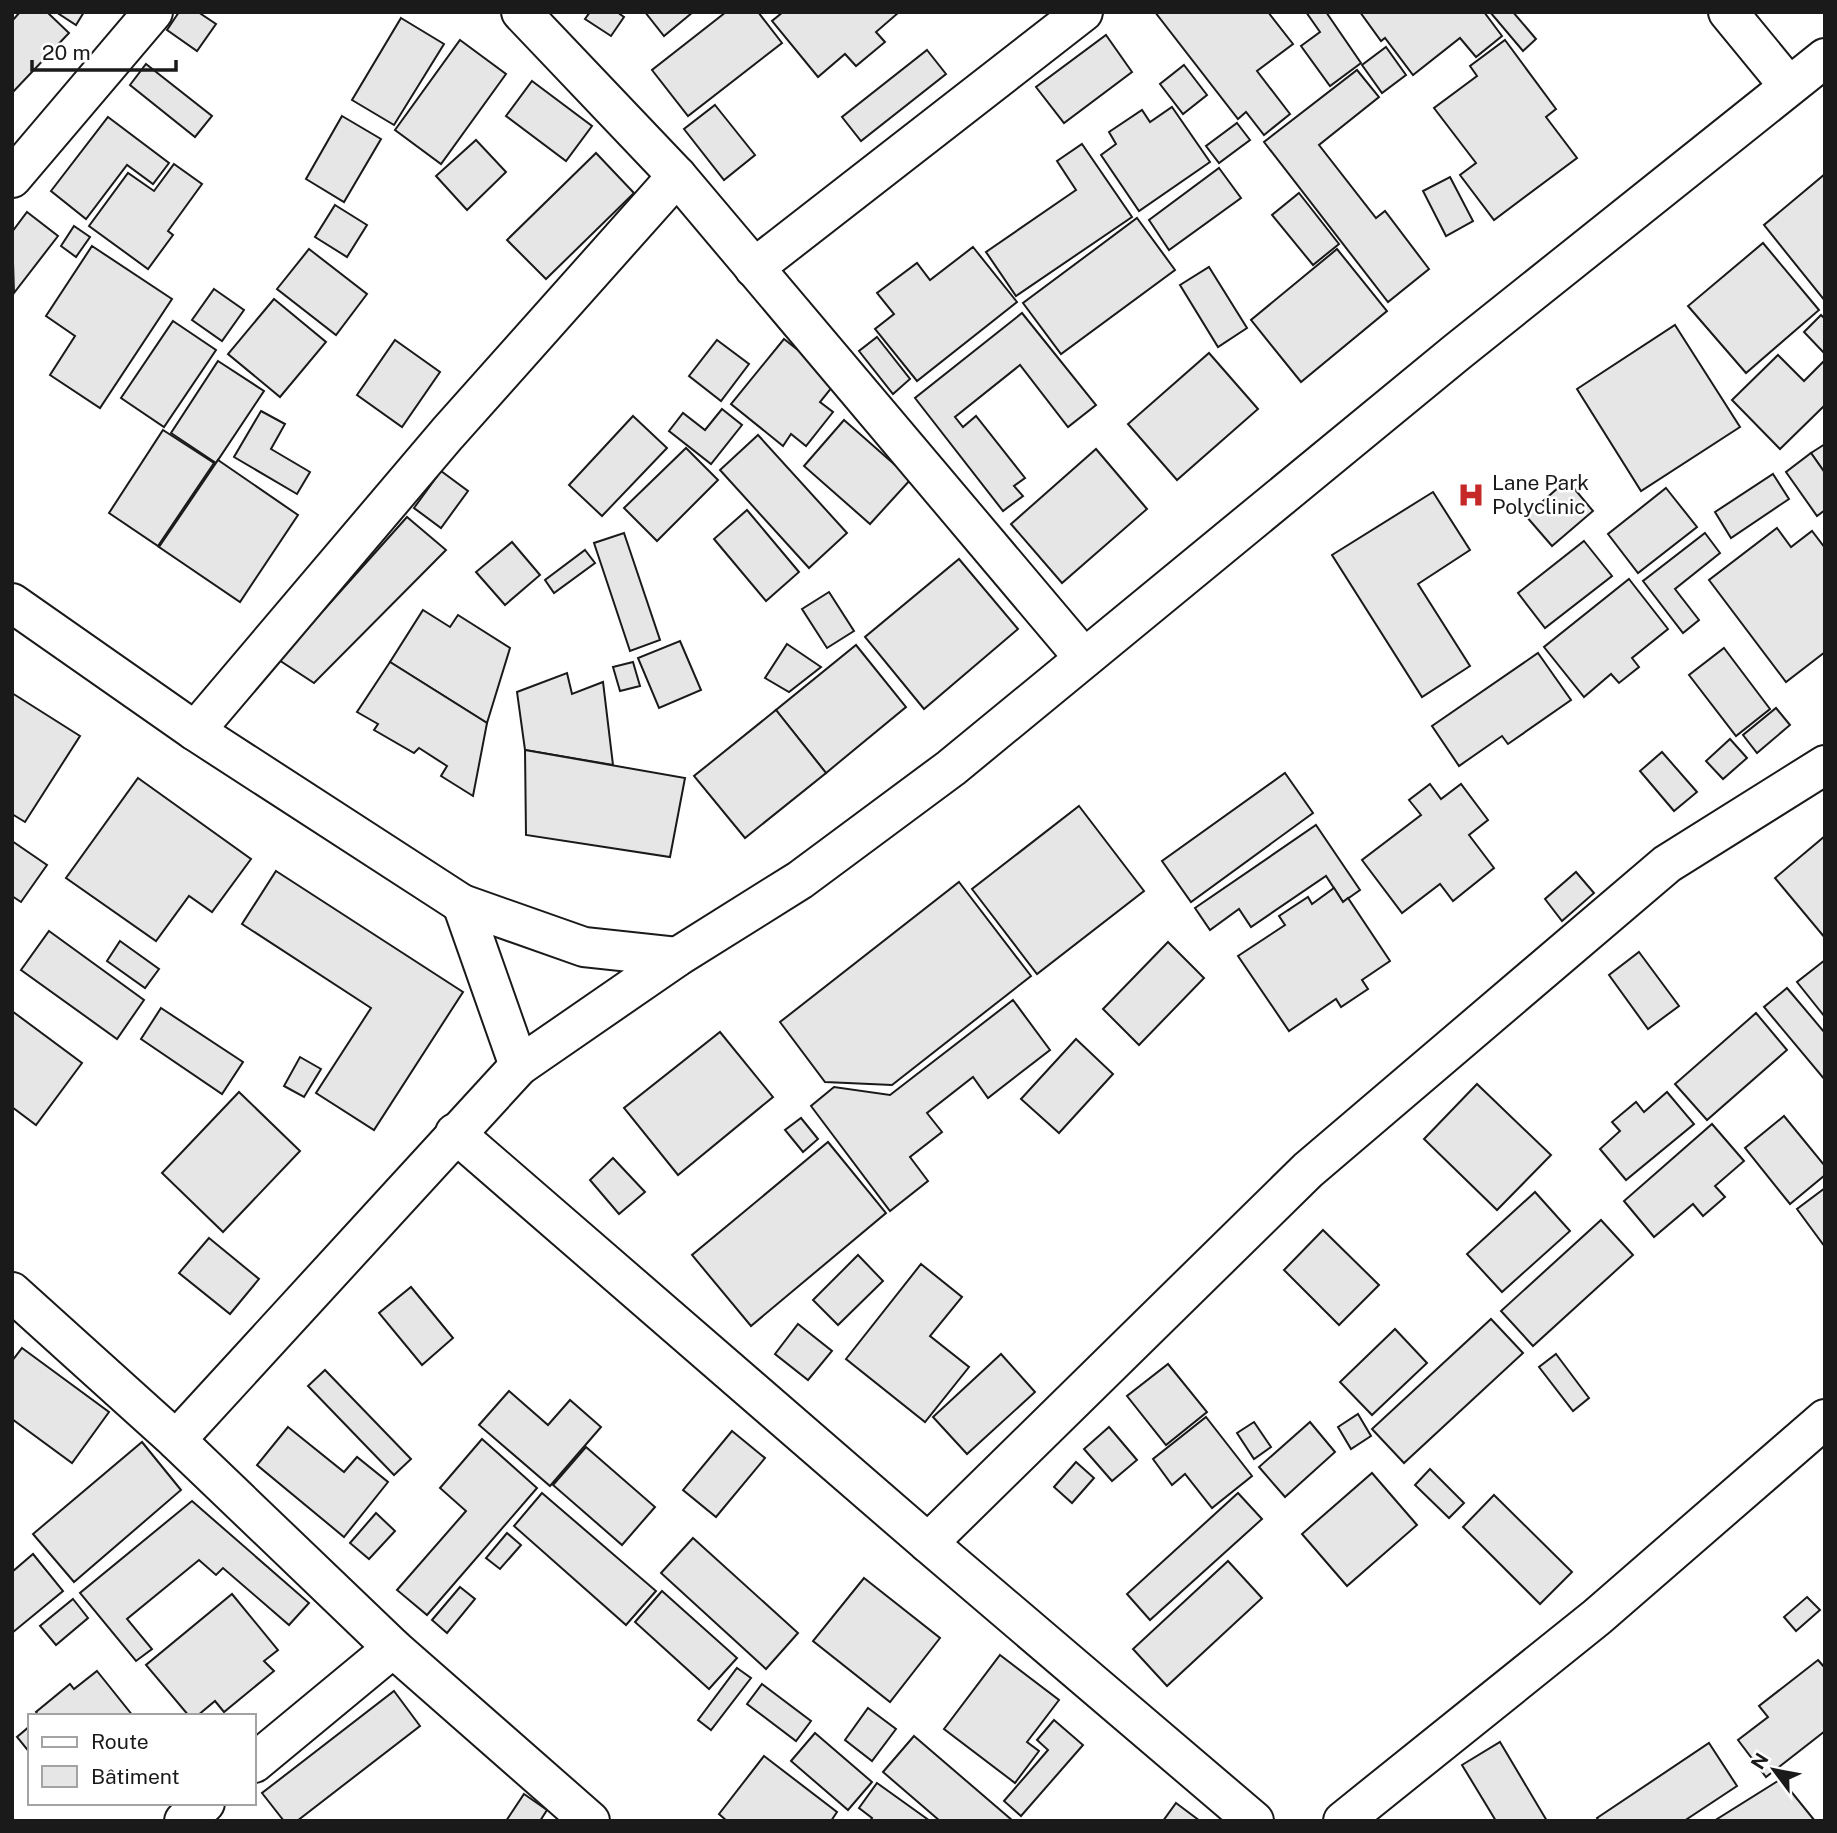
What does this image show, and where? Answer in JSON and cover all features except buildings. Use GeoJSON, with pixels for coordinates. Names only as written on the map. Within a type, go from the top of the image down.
{"type":"FeatureCollection","features":[{"type":"Feature","properties":{"kind":"street"},"geometry":{"type":"LineString","coordinates":[[12,177],[153,12]]}},
{"type":"Feature","properties":{"kind":"street"},"geometry":{"type":"LineString","coordinates":[[521,12],[677,176],[1084,659]]}},
{"type":"Feature","properties":{"kind":"street"},"geometry":{"type":"LineString","coordinates":[[754,268],[1083,12]]}},
{"type":"Feature","properties":{"kind":"street"},"geometry":{"type":"LineString","coordinates":[[1728,12],[1788,85]]}},
{"type":"Feature","properties":{"kind":"street"},"geometry":{"type":"LineString","coordinates":[[176,1440],[519,1066],[677,957],[800,880],[951,768],[1788,85],[1825,58]]}},
{"type":"Feature","properties":{"kind":"street"},"geometry":{"type":"LineString","coordinates":[[195,731],[447,434],[677,176]]}},
{"type":"Feature","properties":{"kind":"street"},"geometry":{"type":"LineString","coordinates":[[12,603],[195,731],[462,904],[584,947],[677,957]]}},
{"type":"Feature","properties":{"kind":"street"},"geometry":{"type":"LineString","coordinates":[[928,1543],[1308,1170],[1667,864],[1825,765]]}},
{"type":"Feature","properties":{"kind":"street"},"geometry":{"type":"LineString","coordinates":[[462,904],[519,1066]]}},
{"type":"Feature","properties":{"kind":"street"},"geometry":{"type":"LineString","coordinates":[[455,1133],[1254,1821]]}},
{"type":"Feature","properties":{"kind":"street"},"geometry":{"type":"LineString","coordinates":[[13,1294],[176,1440],[393,1648],[590,1821]]}},
{"type":"Feature","properties":{"kind":"street"},"geometry":{"type":"LineString","coordinates":[[1343,1821],[1597,1617],[1825,1419]]}},
{"type":"Feature","properties":{"kind":"street"},"geometry":{"type":"LineString","coordinates":[[256,1761],[393,1648]]}},
{"type":"Feature","properties":{"kind":"street"},"geometry":{"type":"LineString","coordinates":[[184,1821],[203,1805]]}},
{"type":"Feature","properties":{"kind":"place","name":"Lane Park Polyclinic"},"geometry":{"type":"Point","coordinates":[1471,495]}}]}
